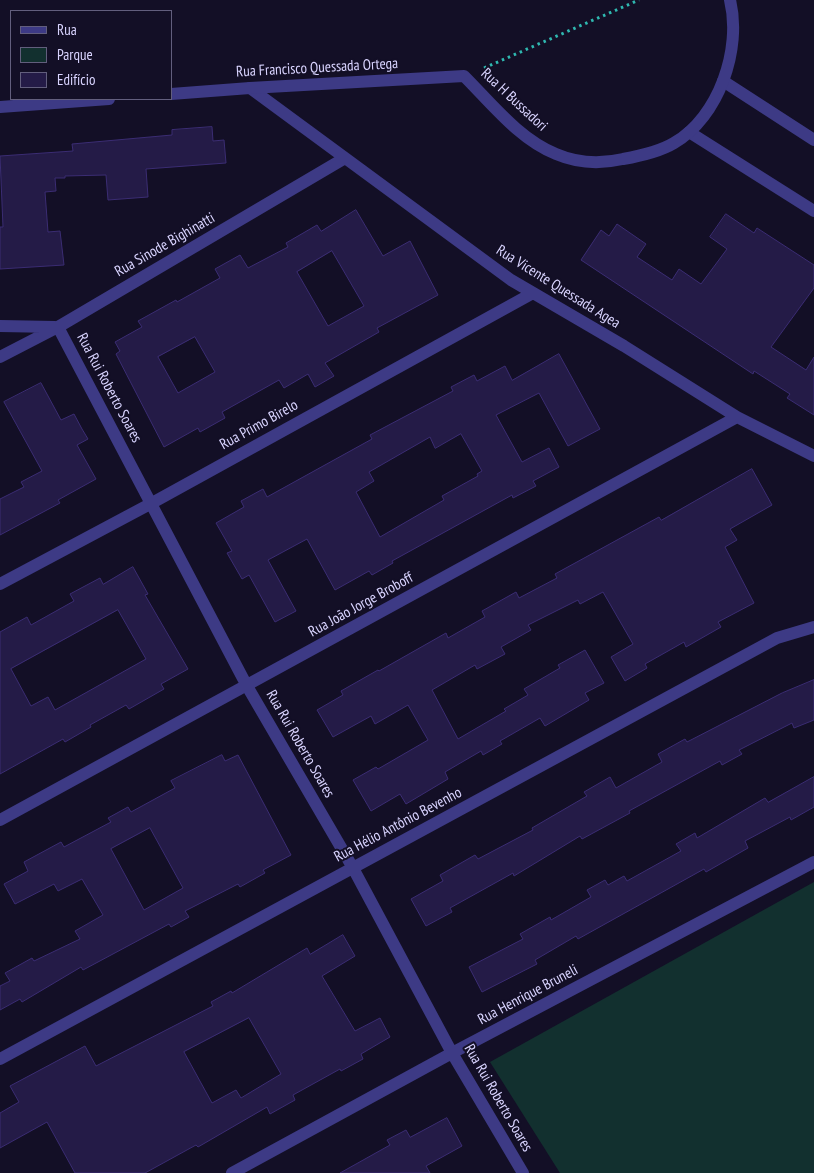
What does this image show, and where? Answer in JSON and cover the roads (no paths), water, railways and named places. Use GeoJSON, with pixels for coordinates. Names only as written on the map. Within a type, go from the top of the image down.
{"type":"FeatureCollection","features":[{"type":"Feature","properties":{"kind":"street","name":"Rua H Bussadori"},"geometry":{"type":"LineString","coordinates":[[464,76],[534,144],[558,155],[576,160],[594,162],[615,161],[636,157],[674,143],[689,132],[711,106],[723,81],[733,39],[733,14],[730,0]]}},
{"type":"Feature","properties":{"kind":"street","name":"Rua Francisco Quessada Ortega"},"geometry":{"type":"LineString","coordinates":[[172,94],[464,76]]}},
{"type":"Feature","properties":{"kind":"street"},"geometry":{"type":"LineString","coordinates":[[723,81],[814,140]]}},
{"type":"Feature","properties":{"kind":"street","name":"Rua Vicente Quessada Agea"},"geometry":{"type":"LineString","coordinates":[[250,88],[503,274],[624,346],[737,417],[814,456]]}},
{"type":"Feature","properties":{"kind":"street"},"geometry":{"type":"LineString","coordinates":[[0,107],[95,100]]}},
{"type":"Feature","properties":{"kind":"street"},"geometry":{"type":"LineString","coordinates":[[689,132],[814,211]]}},
{"type":"Feature","properties":{"kind":"street","name":"Rua Sinode Bighinatti"},"geometry":{"type":"LineString","coordinates":[[0,357],[58,327],[346,158]]}},
{"type":"Feature","properties":{"kind":"street","name":"Rua Primo Birelo"},"geometry":{"type":"LineString","coordinates":[[0,584],[152,503],[533,293]]}},
{"type":"Feature","properties":{"kind":"street"},"geometry":{"type":"LineString","coordinates":[[0,326],[58,327]]}},
{"type":"Feature","properties":{"kind":"street","name":"Rua Rui Roberto Soares"},"geometry":{"type":"LineString","coordinates":[[58,327],[248,686],[353,868],[452,1053],[523,1173]]}},
{"type":"Feature","properties":{"kind":"street","name":"Rua João Jorge Broboff"},"geometry":{"type":"LineString","coordinates":[[0,820],[737,417]]}},
{"type":"Feature","properties":{"kind":"street","name":"Rua Hélio Antônio Bevenho"},"geometry":{"type":"LineString","coordinates":[[0,1060],[777,638],[814,627]]}},
{"type":"Feature","properties":{"kind":"street","name":"Rua Henrique Bruneli"},"geometry":{"type":"LineString","coordinates":[[232,1173],[452,1053],[814,862]]}}]}
